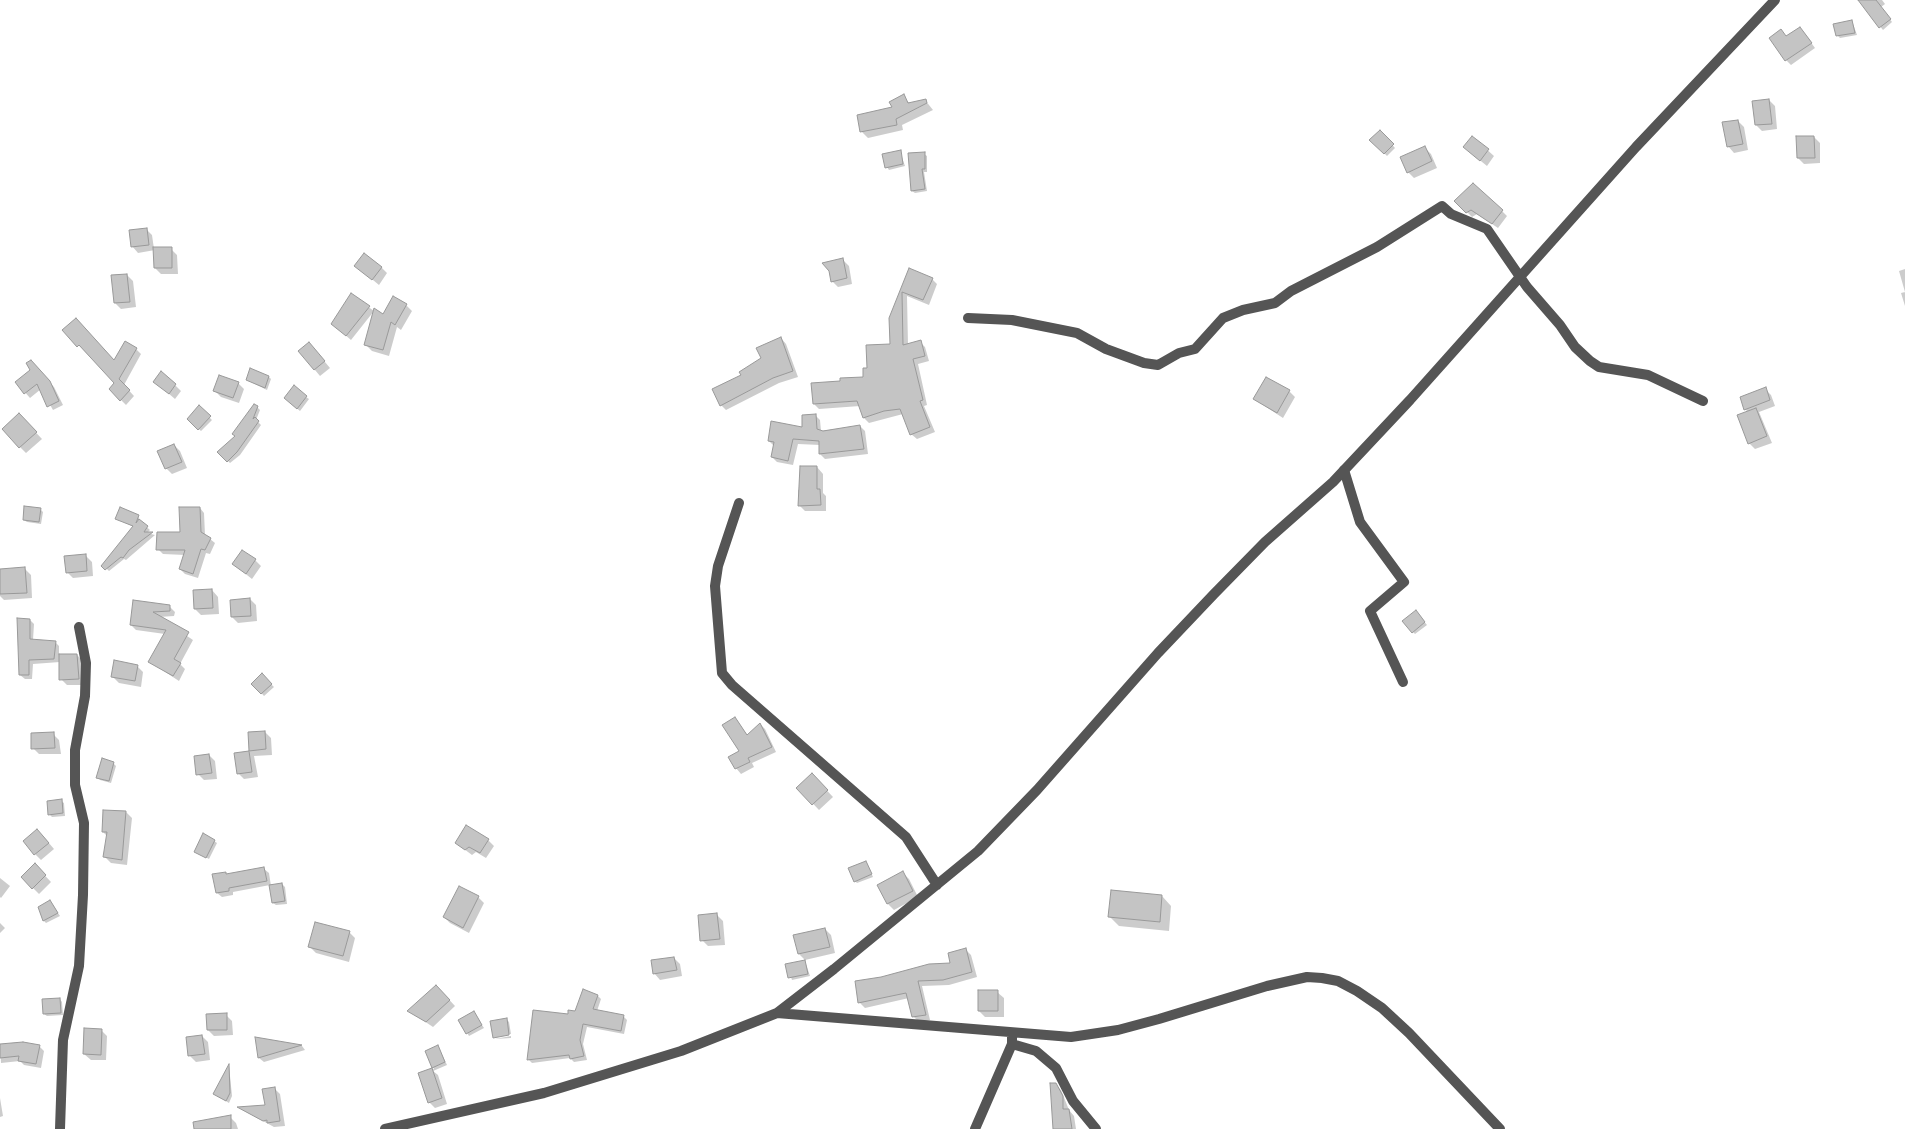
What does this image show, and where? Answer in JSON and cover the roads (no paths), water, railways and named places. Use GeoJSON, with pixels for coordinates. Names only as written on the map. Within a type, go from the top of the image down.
{"type":"FeatureCollection","features":[{"type":"Feature","properties":{"kind":"street"},"geometry":{"type":"LineString","coordinates":[[385,1129],[544,1092],[681,1051],[777,1013],[937,885],[978,851],[1037,790],[1158,653],[1233,574],[1344,470],[1642,141],[1774,0]]}},
{"type":"Feature","properties":{"kind":"street"},"geometry":{"type":"LineString","coordinates":[[968,318],[1012,320],[1077,333],[1106,349],[1144,363],[1158,365],[1179,353],[1195,349],[1223,318],[1243,310],[1275,303],[1291,291],[1377,247],[1442,206],[1451,214],[1487,229],[1520,277],[1560,325],[1575,347],[1590,361],[1599,367],[1648,375],[1702,401]]}},
{"type":"Feature","properties":{"kind":"street"},"geometry":{"type":"LineString","coordinates":[[1344,470],[1360,522],[1404,582],[1370,611],[1403,682]]}},
{"type":"Feature","properties":{"kind":"street"},"geometry":{"type":"LineString","coordinates":[[739,503],[718,566],[715,586],[722,673],[732,685],[906,837],[937,885]]}},
{"type":"Feature","properties":{"kind":"street"},"geometry":{"type":"LineString","coordinates":[[60,1129],[63,1040],[79,966],[83,895],[84,823],[75,785],[75,750],[85,696],[86,663],[79,627]]}},
{"type":"Feature","properties":{"kind":"street"},"geometry":{"type":"LineString","coordinates":[[777,1013],[1071,1037],[1159,1019],[1259,989],[1307,977],[1338,981],[1382,1008],[1409,1033],[1500,1129]]}},
{"type":"Feature","properties":{"kind":"street"},"geometry":{"type":"LineString","coordinates":[[975,1129],[1012,1044],[1012,1031]]}},
{"type":"Feature","properties":{"kind":"street"},"geometry":{"type":"LineString","coordinates":[[1012,1044],[1036,1051],[1056,1068],[1073,1101],[1096,1129]]}},
{"type":"Feature","properties":{"kind":"street"},"geometry":{"type":"LineString","coordinates":[[982,1116],[982,1129]]}}]}
